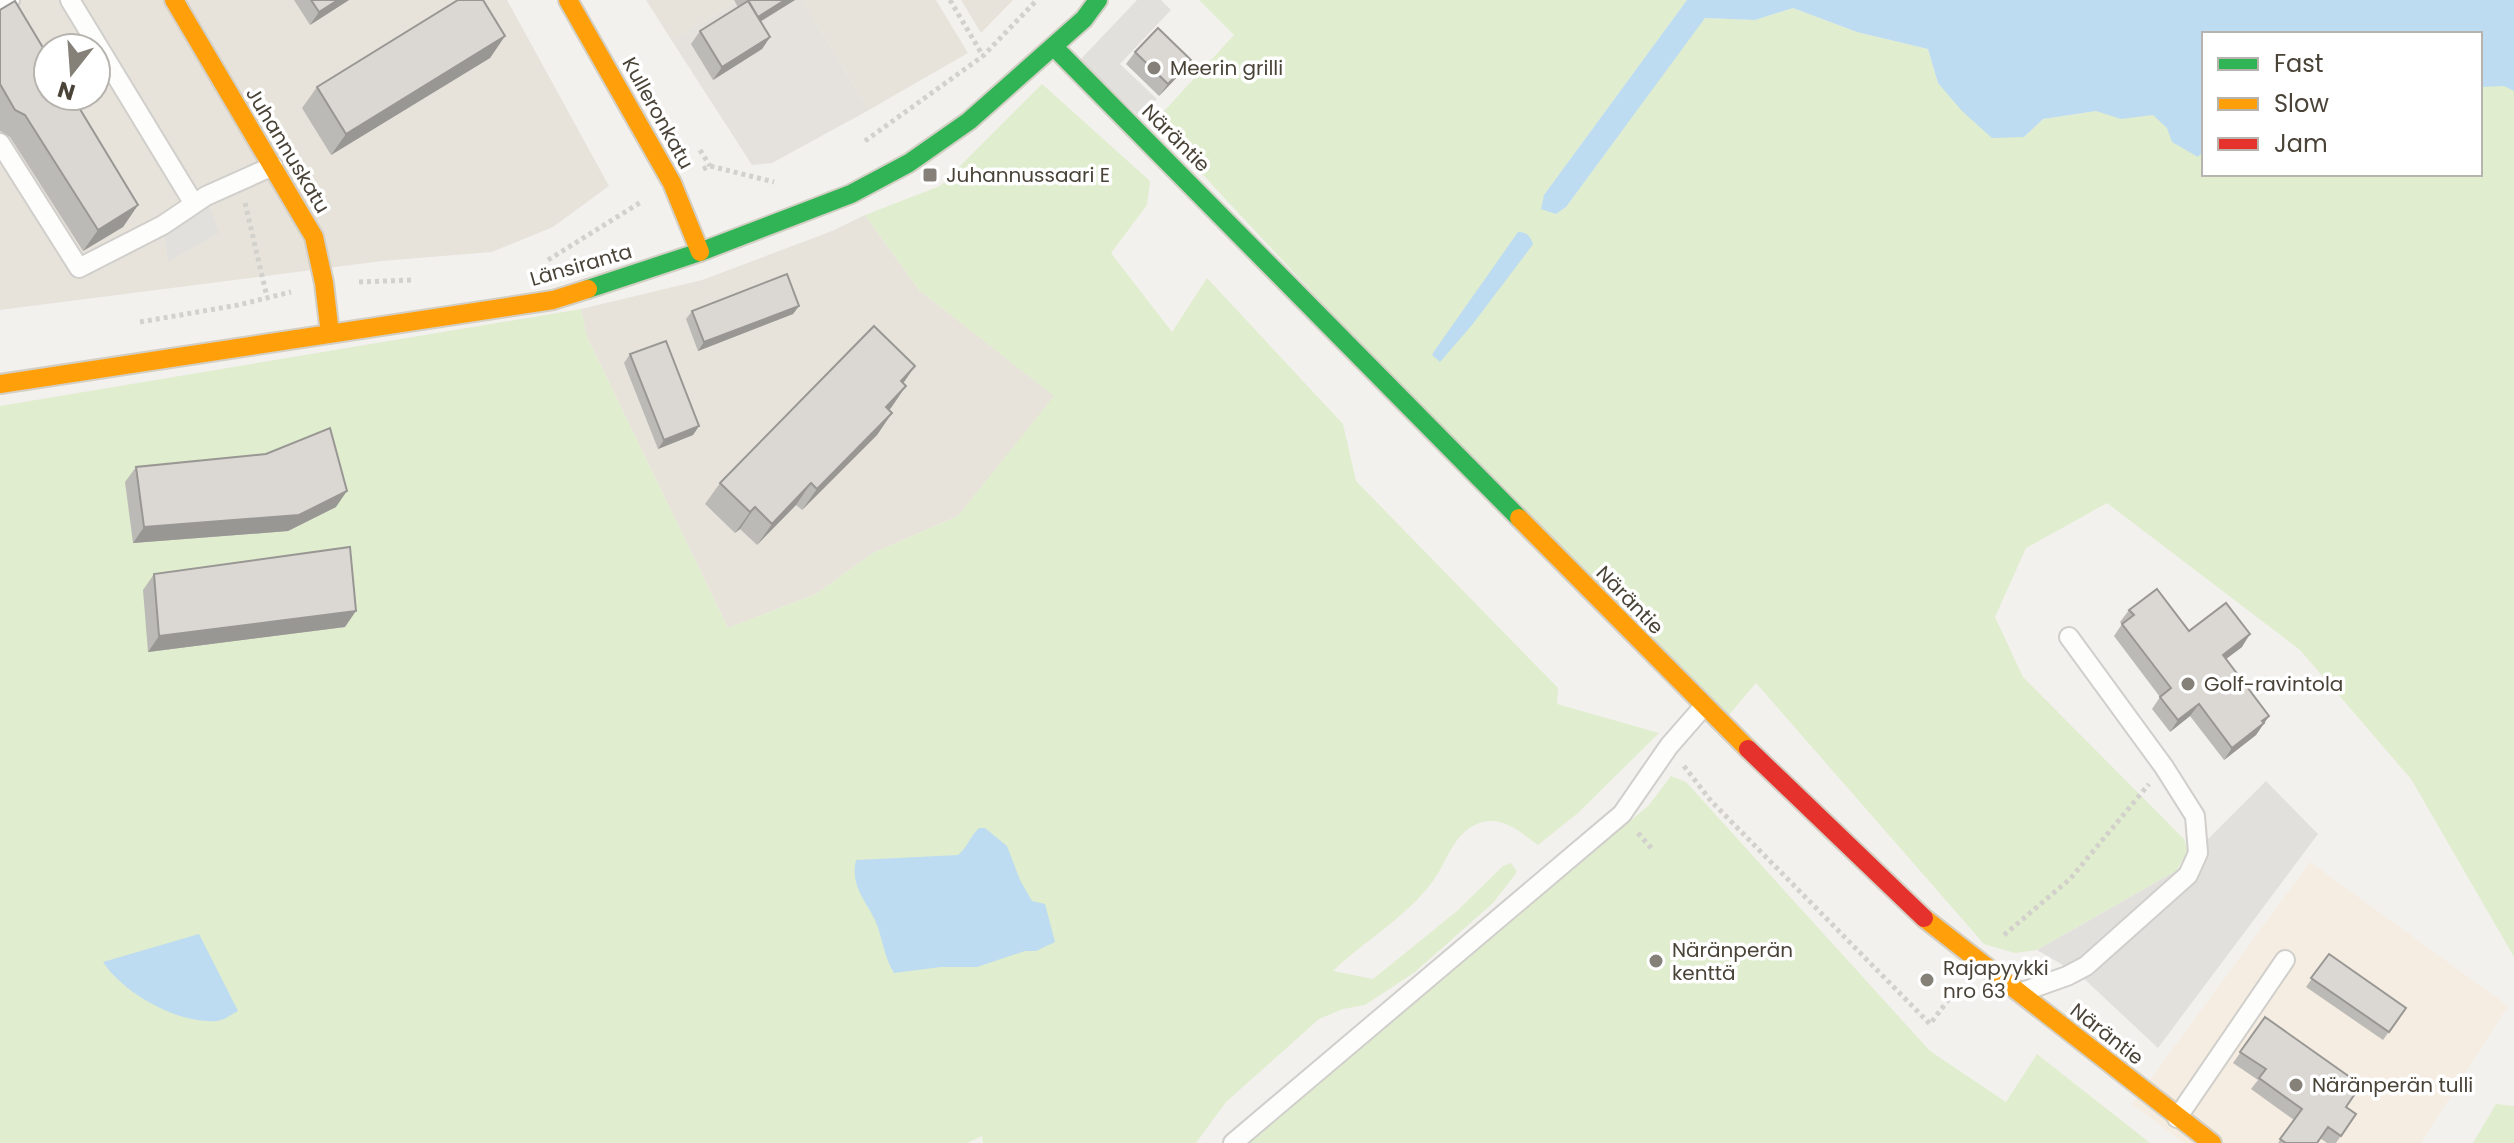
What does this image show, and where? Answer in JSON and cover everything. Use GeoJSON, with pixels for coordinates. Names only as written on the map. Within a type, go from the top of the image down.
{"type":"FeatureCollection","features":[{"type":"Feature","properties":{"kind":"street","name":"Juhannuskatu"},"geometry":{"type":"LineString","coordinates":[[174,0],[314,237],[330,334]]}},
{"type":"Feature","properties":{"kind":"street","name":"Kulleronkatu"},"geometry":{"type":"LineString","coordinates":[[568,0],[672,183],[700,252]]}},
{"type":"Feature","properties":{"kind":"street","name":"Länsiranta"},"geometry":{"type":"LineString","coordinates":[[0,384],[553,300],[700,252],[851,194],[909,163],[969,121],[1084,19],[1098,0]]}},
{"type":"Feature","properties":{"kind":"street","name":"Näräntie"},"geometry":{"type":"LineString","coordinates":[[1054,47],[1704,706],[1923,918],[2212,1143]]}},
{"type":"Feature","properties":{"kind":"lane"},"geometry":{"type":"LineString","coordinates":[[0,6],[10,0]]}},
{"type":"Feature","properties":{"kind":"lane"},"geometry":{"type":"LineString","coordinates":[[70,0],[194,204]]}},
{"type":"Feature","properties":{"kind":"lane"},"geometry":{"type":"LineString","coordinates":[[0,143],[79,268],[163,225],[206,196],[273,166]]}},
{"type":"Feature","properties":{"kind":"lane"},"geometry":{"type":"LineString","coordinates":[[2019,993],[2086,966],[2188,875],[2198,853],[2195,816],[2164,767],[2069,637]]}},
{"type":"Feature","properties":{"kind":"lane"},"geometry":{"type":"LineString","coordinates":[[1233,1143],[1622,814],[1669,746],[1704,706]]}},
{"type":"Feature","properties":{"kind":"lane"},"geometry":{"type":"LineString","coordinates":[[2177,1118],[2285,960]]}},
{"type":"Feature","properties":{"kind":"path"},"geometry":{"type":"LineString","coordinates":[[950,0],[983,56]]}},
{"type":"Feature","properties":{"kind":"path"},"geometry":{"type":"LineString","coordinates":[[857,147],[983,56],[1037,0]]}},
{"type":"Feature","properties":{"kind":"path"},"geometry":{"type":"LineString","coordinates":[[536,267],[672,183],[710,166],[781,184]]}},
{"type":"Feature","properties":{"kind":"path"},"geometry":{"type":"LineString","coordinates":[[240,182],[267,297]]}},
{"type":"Feature","properties":{"kind":"path"},"geometry":{"type":"LineString","coordinates":[[134,323],[238,305],[324,283],[414,280]]}},
{"type":"Feature","properties":{"kind":"path"},"geometry":{"type":"LineString","coordinates":[[1669,746],[1711,801],[1930,1024],[1979,960],[2009,930],[2070,879],[2106,832],[2164,767]]}},
{"type":"Feature","properties":{"kind":"shaded area"},"geometry":{"type":"Polygon","coordinates":[[[0,0],[507,0],[609,186],[553,227],[492,252],[382,261],[0,310],[0,0]]]}},
{"type":"Feature","properties":{"kind":"shaded area"},"geometry":{"type":"Polygon","coordinates":[[[646,0],[738,0],[672,41],[646,0]]]}},
{"type":"Feature","properties":{"kind":"shaded area"},"geometry":{"type":"Polygon","coordinates":[[[738,0],[802,0],[869,110],[772,163],[752,165],[672,41],[738,0]]]}},
{"type":"Feature","properties":{"kind":"shaded area"},"geometry":{"type":"Polygon","coordinates":[[[802,0],[936,0],[968,53],[869,110],[802,0]]]}},
{"type":"Feature","properties":{"kind":"shaded area"},"geometry":{"type":"Polygon","coordinates":[[[961,0],[1013,0],[981,33],[961,0]]]}},
{"type":"Feature","properties":{"kind":"shaded area"},"geometry":{"type":"Polygon","coordinates":[[[1137,0],[1161,0],[1171,10],[1120,64],[1157,99],[1140,117],[1079,61],[1137,0]]]}},
{"type":"Feature","properties":{"kind":"shaded area"},"geometry":{"type":"Polygon","coordinates":[[[206,196],[219,233],[168,262],[163,225],[206,196]]]}},
{"type":"Feature","properties":{"kind":"shaded area"},"geometry":{"type":"Polygon","coordinates":[[[865,215],[919,290],[1055,396],[958,516],[873,553],[816,594],[728,628],[587,337],[581,309],[702,280],[832,231],[865,215]]]}},
{"type":"Feature","properties":{"kind":"shaded area"},"geometry":{"type":"Polygon","coordinates":[[[2266,781],[2318,834],[2158,1048],[2080,975],[2037,950],[2176,871],[2266,781]]]}},
{"type":"Feature","properties":{"kind":"shaded area"},"geometry":{"type":"Polygon","coordinates":[[[2310,862],[2508,1006],[2421,1143],[2184,1143],[2132,1104],[2310,862]]]}},
{"type":"Feature","properties":{"kind":"green space"},"geometry":{"type":"Polygon","coordinates":[[[1199,0],[1687,0],[1544,195],[1555,214],[1566,207],[1704,18],[1755,20],[1793,8],[1857,32],[1928,49],[1938,83],[2024,137],[2043,119],[2096,111],[2202,35],[2202,176],[2482,176],[2482,32],[2206,32],[2251,0],[2514,0],[2514,957],[2411,779],[2300,650],[2107,503],[2026,548],[1995,617],[2023,677],[2184,839],[2188,851],[2176,871],[2037,950],[2015,953],[1984,944],[1756,683],[1717,729],[1154,122],[1234,35],[1199,0]]]}},
{"type":"Feature","properties":{"kind":"green space"},"geometry":{"type":"Polygon","coordinates":[[[1042,84],[1150,181],[1147,205],[1111,253],[1172,332],[1207,278],[1343,424],[1356,481],[1558,688],[1557,704],[1659,733],[1578,813],[1538,845],[1517,830],[1494,821],[1477,824],[1462,834],[1422,894],[1398,918],[1333,971],[1373,979],[1457,911],[1503,866],[1511,863],[1517,872],[1493,903],[1415,972],[1365,1005],[1343,1009],[1319,1019],[1226,1102],[1196,1143],[983,1143],[982,1136],[967,1143],[0,1143],[0,406],[581,309],[587,337],[728,628],[816,594],[873,553],[958,516],[1054,396],[919,290],[865,215],[940,186],[1042,84]]]}},
{"type":"Feature","properties":{"kind":"green space","name":"Näränperän kenttä"},"geometry":{"type":"Polygon","coordinates":[[[1671,776],[1686,782],[1930,1051],[2006,1102],[2037,1054],[2150,1143],[1249,1143],[1649,805],[1671,776]]]}},
{"type":"Feature","properties":{"kind":"green space"},"geometry":{"type":"Polygon","coordinates":[[[2496,1104],[2514,1106],[2514,1143],[2473,1143],[2496,1104]]]}},
{"type":"Feature","properties":{"kind":"water"},"geometry":{"type":"Polygon","coordinates":[[[1687,0],[2514,0],[2514,91],[2504,86],[2482,87],[2482,32],[2202,32],[2202,152],[2198,157],[2172,142],[2167,128],[2153,115],[2121,119],[2096,111],[2043,119],[2024,137],[1992,138],[1962,111],[1938,83],[1928,49],[1857,32],[1793,8],[1755,20],[1705,18],[1566,207],[1556,214],[1541,209],[1544,195],[1687,0]]]}},
{"type":"Feature","properties":{"kind":"water"},"geometry":{"type":"Polygon","coordinates":[[[1518,232],[1528,235],[1533,244],[1440,362],[1432,355],[1435,350],[1518,232]]]}},
{"type":"Feature","properties":{"kind":"water"},"geometry":{"type":"Polygon","coordinates":[[[979,828],[985,828],[1007,846],[1032,901],[1045,904],[1055,942],[1036,951],[1025,951],[977,967],[941,967],[894,973],[876,922],[858,889],[856,860],[958,855],[979,828]]]}},
{"type":"Feature","properties":{"kind":"water"},"geometry":{"type":"Polygon","coordinates":[[[199,934],[238,1011],[219,1021],[185,1017],[153,1004],[124,985],[103,962],[199,934]]]}},
{"type":"Feature","properties":{"kind":"building"},"geometry":{"type":"Polygon","coordinates":[[[311,0],[338,0],[319,12],[311,0]]]}},
{"type":"Feature","properties":{"kind":"building"},"geometry":{"type":"Polygon","coordinates":[[[458,0],[483,0],[505,36],[346,134],[317,87],[458,0]]]}},
{"type":"Feature","properties":{"kind":"building"},"geometry":{"type":"Polygon","coordinates":[[[748,0],[785,0],[758,17],[748,0]]]}},
{"type":"Feature","properties":{"kind":"building"},"geometry":{"type":"Polygon","coordinates":[[[15,1],[34,32],[32,112],[82,112],[138,205],[98,230],[25,115],[15,110],[0,84],[0,10],[15,1]]]}},
{"type":"Feature","properties":{"kind":"building"},"geometry":{"type":"Polygon","coordinates":[[[748,1],[770,37],[722,67],[700,31],[748,1]]]}},
{"type":"Feature","properties":{"kind":"building"},"geometry":{"type":"Polygon","coordinates":[[[1158,28],[1191,60],[1168,84],[1135,52],[1158,28]]]}},
{"type":"Feature","properties":{"kind":"building"},"geometry":{"type":"Polygon","coordinates":[[[787,274],[799,306],[704,342],[692,311],[787,274]]]}},
{"type":"Feature","properties":{"kind":"building"},"geometry":{"type":"Polygon","coordinates":[[[874,326],[915,366],[901,381],[906,386],[886,407],[892,413],[817,489],[811,483],[772,524],[755,507],[750,512],[720,483],[874,326]]]}},
{"type":"Feature","properties":{"kind":"building"},"geometry":{"type":"Polygon","coordinates":[[[666,341],[699,426],[664,440],[630,354],[666,341]]]}},
{"type":"Feature","properties":{"kind":"building"},"geometry":{"type":"Polygon","coordinates":[[[330,428],[347,491],[299,515],[144,527],[136,467],[266,454],[330,428]]]}},
{"type":"Feature","properties":{"kind":"building"},"geometry":{"type":"Polygon","coordinates":[[[350,547],[356,611],[159,636],[154,574],[350,547]]]}},
{"type":"Feature","properties":{"kind":"building","name":"Golf-ravintola"},"geometry":{"type":"Polygon","coordinates":[[[2157,589],[2189,631],[2226,603],[2250,634],[2223,655],[2269,716],[2232,748],[2199,704],[2178,720],[2160,697],[2171,688],[2122,624],[2134,615],[2129,610],[2157,589]]]}},
{"type":"Feature","properties":{"kind":"building"},"geometry":{"type":"Polygon","coordinates":[[[2329,954],[2406,1008],[2389,1032],[2311,978],[2329,954]]]}},
{"type":"Feature","properties":{"kind":"building","name":"Näränperän tulli"},"geometry":{"type":"Polygon","coordinates":[[[2265,1017],[2361,1085],[2346,1107],[2356,1114],[2341,1136],[2328,1127],[2317,1143],[2286,1143],[2280,1139],[2302,1109],[2259,1078],[2266,1069],[2240,1052],[2265,1017]]]}},
{"type":"Feature","properties":{"kind":"traffic: fast"},"geometry":{"type":"LineString","coordinates":[[588,289],[700,252],[851,194],[909,163],[969,121],[1084,19],[1098,0]]}},
{"type":"Feature","properties":{"kind":"traffic: fast"},"geometry":{"type":"LineString","coordinates":[[1054,47],[1519,518]]}},
{"type":"Feature","properties":{"kind":"traffic: slow"},"geometry":{"type":"LineString","coordinates":[[174,0],[314,237],[330,334]]}},
{"type":"Feature","properties":{"kind":"traffic: slow"},"geometry":{"type":"LineString","coordinates":[[568,0],[672,183],[700,252]]}},
{"type":"Feature","properties":{"kind":"traffic: slow"},"geometry":{"type":"LineString","coordinates":[[0,384],[553,300],[588,289]]}},
{"type":"Feature","properties":{"kind":"traffic: slow"},"geometry":{"type":"LineString","coordinates":[[1519,518],[1748,749]]}},
{"type":"Feature","properties":{"kind":"traffic: slow"},"geometry":{"type":"LineString","coordinates":[[1924,918],[2212,1143]]}},
{"type":"Feature","properties":{"kind":"traffic: jam"},"geometry":{"type":"LineString","coordinates":[[1748,749],[1924,918]]}},
{"type":"Feature","properties":{"kind":"place","name":"Meerin grilli"},"geometry":{"type":"Point","coordinates":[1154,68]}},
{"type":"Feature","properties":{"kind":"place","name":"Juhannussaari E"},"geometry":{"type":"Point","coordinates":[930,175]}},
{"type":"Feature","properties":{"kind":"place","name":"Golf-ravintola"},"geometry":{"type":"Point","coordinates":[2188,684]}},
{"type":"Feature","properties":{"kind":"place","name":"Näränperän kenttä"},"geometry":{"type":"Point","coordinates":[1656,961]}},
{"type":"Feature","properties":{"kind":"place","name":"Rajapyykki nro 63"},"geometry":{"type":"Point","coordinates":[1927,980]}},
{"type":"Feature","properties":{"kind":"place","name":"Näränperän tulli"},"geometry":{"type":"Point","coordinates":[2296,1085]}}]}
